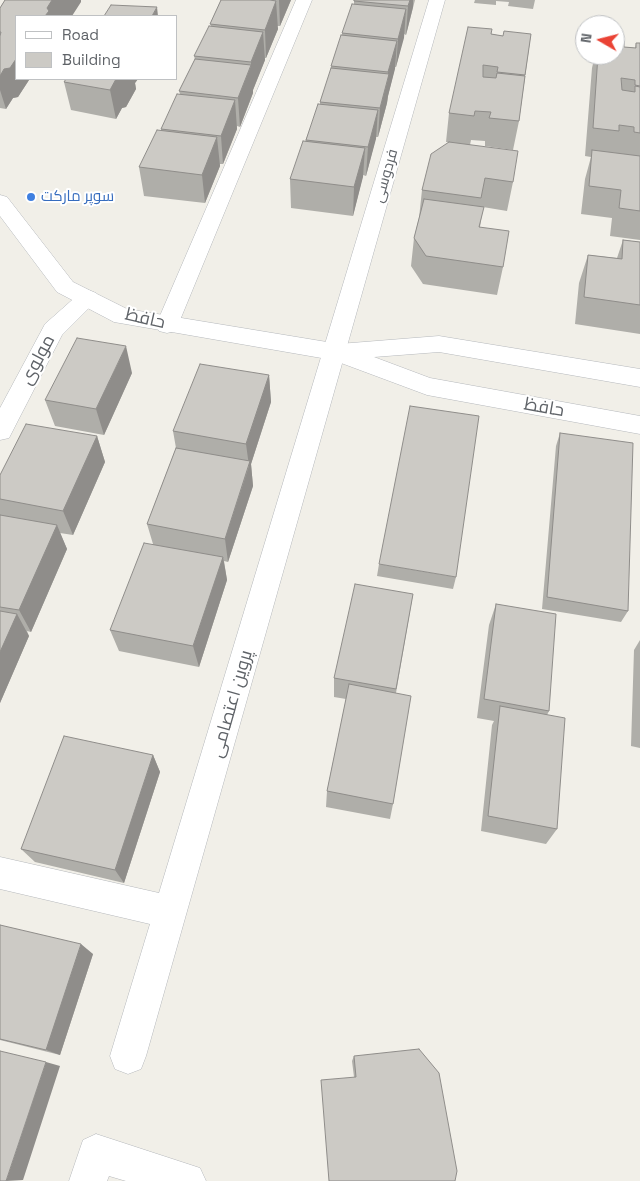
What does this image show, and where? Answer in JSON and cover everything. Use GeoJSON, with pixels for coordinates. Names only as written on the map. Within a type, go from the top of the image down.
{"type":"FeatureCollection","features":[{"type":"Feature","properties":{"kind":"street"},"geometry":{"type":"LineString","coordinates":[[167,325],[304,0]]}},
{"type":"Feature","properties":{"kind":"street","name":"فردوسی"},"geometry":{"type":"LineString","coordinates":[[336,352],[437,0]]}},
{"type":"Feature","properties":{"kind":"street","name":"حافظ"},"geometry":{"type":"LineString","coordinates":[[0,202],[65,287],[122,316],[336,352],[427,386],[640,425]]}},
{"type":"Feature","properties":{"kind":"street","name":"مولوی"},"geometry":{"type":"LineString","coordinates":[[1,426],[53,330],[88,298]]}},
{"type":"Feature","properties":{"kind":"street"},"geometry":{"type":"LineString","coordinates":[[427,386],[417,369],[419,355],[440,344]]}},
{"type":"Feature","properties":{"kind":"street","name":"حافظ"},"geometry":{"type":"LineString","coordinates":[[336,352],[440,344],[640,378]]}},
{"type":"Feature","properties":{"kind":"street","name":"پروین اعتصامی"},"geometry":{"type":"LineString","coordinates":[[128,1056],[336,352]]}},
{"type":"Feature","properties":{"kind":"street"},"geometry":{"type":"LineString","coordinates":[[0,872],[171,912]]}},
{"type":"Feature","properties":{"kind":"street"},"geometry":{"type":"LineString","coordinates":[[92,1167],[187,1181]]}},
{"type":"Feature","properties":{"kind":"building"},"geometry":{"type":"Polygon","coordinates":[[[5,0],[52,0],[47,8],[49,11],[46,15],[15,15],[15,60],[10,68],[4,69],[0,76],[1,32],[0,8],[5,0]]]}},
{"type":"Feature","properties":{"kind":"building"},"geometry":{"type":"Polygon","coordinates":[[[221,0],[276,1],[265,30],[210,24],[221,0]]]}},
{"type":"Feature","properties":{"kind":"building"},"geometry":{"type":"Polygon","coordinates":[[[354,0],[410,0],[408,6],[354,0]]]}},
{"type":"Feature","properties":{"kind":"building"},"geometry":{"type":"Polygon","coordinates":[[[352,4],[406,9],[398,39],[342,33],[352,4]]]}},
{"type":"Feature","properties":{"kind":"building"},"geometry":{"type":"Polygon","coordinates":[[[111,5],[157,7],[153,15],[105,15],[111,5]]]}},
{"type":"Feature","properties":{"kind":"building"},"geometry":{"type":"Polygon","coordinates":[[[209,26],[263,32],[251,62],[194,56],[209,26]]]}},
{"type":"Feature","properties":{"kind":"building"},"geometry":{"type":"Polygon","coordinates":[[[468,27],[492,29],[491,34],[503,36],[504,31],[531,34],[525,75],[497,72],[498,67],[483,65],[483,77],[496,78],[497,73],[525,76],[519,121],[489,118],[491,112],[475,111],[474,116],[449,113],[468,27]]]}},
{"type":"Feature","properties":{"kind":"building"},"geometry":{"type":"Polygon","coordinates":[[[341,35],[397,41],[388,72],[331,66],[341,35]]]}},
{"type":"Feature","properties":{"kind":"building"},"geometry":{"type":"Polygon","coordinates":[[[636,43],[640,43],[640,86],[635,85],[635,80],[621,78],[622,90],[635,92],[635,86],[640,87],[640,133],[634,132],[634,127],[619,125],[619,131],[593,128],[597,65],[625,65],[625,47],[636,48],[636,43]]]}},
{"type":"Feature","properties":{"kind":"building"},"geometry":{"type":"Polygon","coordinates":[[[195,59],[251,65],[238,98],[179,91],[195,59]]]}},
{"type":"Feature","properties":{"kind":"building"},"geometry":{"type":"Polygon","coordinates":[[[331,68],[389,74],[380,108],[320,102],[331,68]]]}},
{"type":"Feature","properties":{"kind":"building"},"geometry":{"type":"Polygon","coordinates":[[[65,80],[115,80],[110,90],[64,82],[65,80]]]}},
{"type":"Feature","properties":{"kind":"building"},"geometry":{"type":"Polygon","coordinates":[[[177,94],[235,100],[221,136],[161,129],[177,94]]]}},
{"type":"Feature","properties":{"kind":"building"},"geometry":{"type":"Polygon","coordinates":[[[318,104],[378,110],[368,147],[306,140],[318,104]]]}},
{"type":"Feature","properties":{"kind":"building"},"geometry":{"type":"Polygon","coordinates":[[[157,130],[217,137],[202,175],[139,167],[157,130]]]}},
{"type":"Feature","properties":{"kind":"building"},"geometry":{"type":"Polygon","coordinates":[[[303,141],[365,148],[354,187],[290,179],[303,141]]]}},
{"type":"Feature","properties":{"kind":"building"},"geometry":{"type":"Polygon","coordinates":[[[449,142],[518,151],[513,182],[485,178],[481,198],[422,190],[431,154],[449,142]]]}},
{"type":"Feature","properties":{"kind":"building"},"geometry":{"type":"Polygon","coordinates":[[[592,150],[640,156],[640,211],[619,208],[621,190],[589,186],[592,150]]]}},
{"type":"Feature","properties":{"kind":"building"},"geometry":{"type":"Polygon","coordinates":[[[424,199],[484,207],[479,227],[509,231],[503,267],[426,256],[414,238],[424,199]]]}},
{"type":"Feature","properties":{"kind":"building"},"geometry":{"type":"Polygon","coordinates":[[[623,240],[640,242],[640,305],[584,297],[588,255],[622,259],[623,240]]]}},
{"type":"Feature","properties":{"kind":"building"},"geometry":{"type":"Polygon","coordinates":[[[77,338],[126,346],[96,409],[45,400],[77,338]]]}},
{"type":"Feature","properties":{"kind":"building"},"geometry":{"type":"Polygon","coordinates":[[[200,364],[269,375],[246,444],[173,431],[200,364]]]}},
{"type":"Feature","properties":{"kind":"building"},"geometry":{"type":"Polygon","coordinates":[[[410,406],[479,416],[456,577],[379,564],[410,406]]]}},
{"type":"Feature","properties":{"kind":"building"},"geometry":{"type":"Polygon","coordinates":[[[26,424],[97,436],[63,511],[0,499],[0,475],[26,424]]]}},
{"type":"Feature","properties":{"kind":"building"},"geometry":{"type":"Polygon","coordinates":[[[560,433],[633,443],[628,611],[547,597],[560,433]]]}},
{"type":"Feature","properties":{"kind":"building"},"geometry":{"type":"Polygon","coordinates":[[[176,448],[250,461],[225,539],[147,524],[176,448]]]}},
{"type":"Feature","properties":{"kind":"building"},"geometry":{"type":"Polygon","coordinates":[[[0,515],[57,525],[19,610],[0,607],[0,515]]]}},
{"type":"Feature","properties":{"kind":"building"},"geometry":{"type":"Polygon","coordinates":[[[144,543],[223,557],[193,646],[110,630],[144,543]]]}},
{"type":"Feature","properties":{"kind":"building"},"geometry":{"type":"Polygon","coordinates":[[[355,584],[413,594],[396,689],[334,678],[355,584]]]}},
{"type":"Feature","properties":{"kind":"building"},"geometry":{"type":"Polygon","coordinates":[[[496,604],[556,614],[549,711],[484,699],[496,604]]]}},
{"type":"Feature","properties":{"kind":"building"},"geometry":{"type":"Polygon","coordinates":[[[0,611],[17,614],[0,652],[0,611]]]}},
{"type":"Feature","properties":{"kind":"building"},"geometry":{"type":"Polygon","coordinates":[[[349,684],[411,696],[393,804],[327,791],[349,684]]]}},
{"type":"Feature","properties":{"kind":"building"},"geometry":{"type":"Polygon","coordinates":[[[500,706],[565,718],[557,829],[488,816],[500,706]]]}},
{"type":"Feature","properties":{"kind":"building"},"geometry":{"type":"Polygon","coordinates":[[[64,736],[153,755],[115,870],[21,849],[64,736]]]}},
{"type":"Feature","properties":{"kind":"building"},"geometry":{"type":"Polygon","coordinates":[[[0,925],[81,944],[46,1050],[0,1039],[0,925]]]}},
{"type":"Feature","properties":{"kind":"building"},"geometry":{"type":"Polygon","coordinates":[[[419,1049],[439,1073],[457,1171],[455,1181],[329,1181],[321,1080],[356,1077],[354,1056],[419,1049]]]}},
{"type":"Feature","properties":{"kind":"building"},"geometry":{"type":"Polygon","coordinates":[[[0,1051],[46,1062],[6,1181],[0,1181],[0,1051]]]}},
{"type":"Feature","properties":{"kind":"place","name":"سوپر مارکت"},"geometry":{"type":"Point","coordinates":[31,197]}}]}
